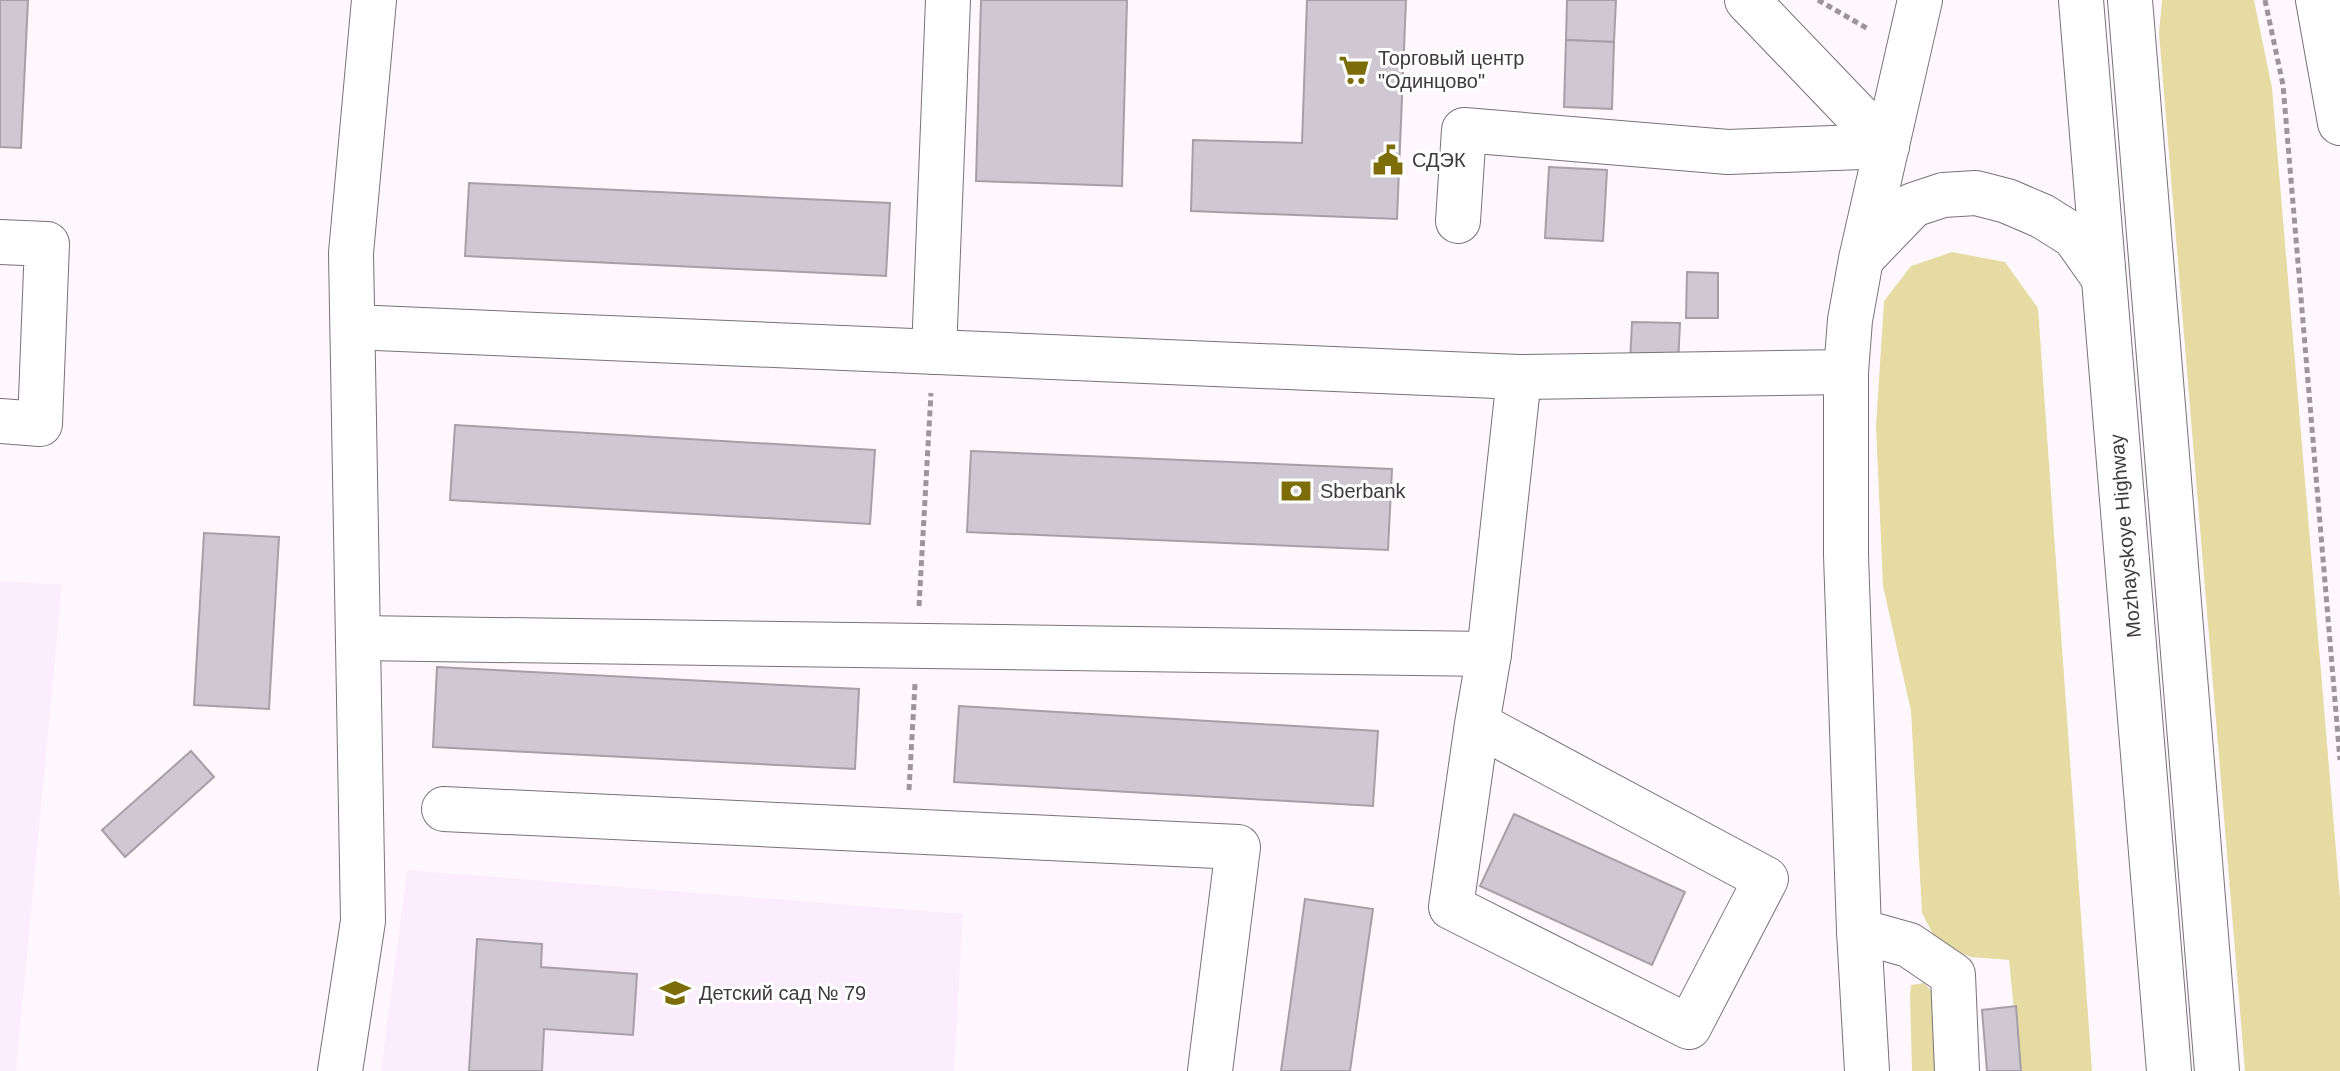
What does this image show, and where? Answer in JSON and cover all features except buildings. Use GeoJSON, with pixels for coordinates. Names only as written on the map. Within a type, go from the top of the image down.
{"type":"FeatureCollection","features":[{"type":"Feature","properties":{"kind":"main road"},"geometry":{"type":"LineString","coordinates":[[340,1071],[363,921],[351,253],[374,0]]}},
{"type":"Feature","properties":{"kind":"main road"},"geometry":{"type":"LineString","coordinates":[[934,352],[948,0]]}},
{"type":"Feature","properties":{"kind":"main road"},"geometry":{"type":"LineString","coordinates":[[1747,0],[1887,146]]}},
{"type":"Feature","properties":{"kind":"main road"},"geometry":{"type":"LineString","coordinates":[[1867,1071],[1846,555],[1846,372],[1850,320],[1861,259],[1920,0]]}},
{"type":"Feature","properties":{"kind":"main road","name":"Mozhayskoye Highway"},"geometry":{"type":"LineString","coordinates":[[2081,0],[2169,1071]]}},
{"type":"Feature","properties":{"kind":"main road"},"geometry":{"type":"LineString","coordinates":[[2130,0],[2217,1071]]}},
{"type":"Feature","properties":{"kind":"main road"},"geometry":{"type":"LineString","coordinates":[[2318,0],[2340,123]]}},
{"type":"Feature","properties":{"kind":"main road"},"geometry":{"type":"LineString","coordinates":[[1458,221],[1464,130],[1728,152],[1887,146]]}},
{"type":"Feature","properties":{"kind":"main road"},"geometry":{"type":"LineString","coordinates":[[1861,259],[1913,205],[1943,195],[1976,193],[2007,201],[2042,216],[2074,236],[2103,277]]}},
{"type":"Feature","properties":{"kind":"main road"},"geometry":{"type":"LineString","coordinates":[[0,242],[47,244],[40,424],[0,421]]}},
{"type":"Feature","properties":{"kind":"main road"},"geometry":{"type":"LineString","coordinates":[[353,327],[1519,377],[1846,372]]}},
{"type":"Feature","properties":{"kind":"main road"},"geometry":{"type":"LineString","coordinates":[[1477,724],[1766,879],[1689,1027],[1451,907],[1477,724],[1489,654],[1519,377]]}},
{"type":"Feature","properties":{"kind":"main road"},"geometry":{"type":"LineString","coordinates":[[358,638],[1489,654]]}},
{"type":"Feature","properties":{"kind":"main road"},"geometry":{"type":"LineString","coordinates":[[444,809],[1238,847],[1210,1071]]}},
{"type":"Feature","properties":{"kind":"main road"},"geometry":{"type":"LineString","coordinates":[[1859,931],[1909,945],[1953,975],[1957,1071]]}},
{"type":"Feature","properties":{"kind":"path"},"geometry":{"type":"LineString","coordinates":[[1818,0],[1882,38]]}},
{"type":"Feature","properties":{"kind":"path"},"geometry":{"type":"LineString","coordinates":[[2265,0],[2283,85],[2340,760]]}},
{"type":"Feature","properties":{"kind":"path"},"geometry":{"type":"LineString","coordinates":[[907,831],[934,352]]}},
{"type":"Feature","properties":{"kind":"shaded area"},"geometry":{"type":"Polygon","coordinates":[[[2162,0],[2254,0],[2272,88],[2340,898],[2340,1071],[2245,1071],[2159,33],[2162,0]]]}},
{"type":"Feature","properties":{"kind":"shaded area"},"geometry":{"type":"Polygon","coordinates":[[[1952,252],[2005,262],[2038,308],[2092,1071],[2020,1071],[2009,960],[1971,957],[1938,944],[1922,913],[1911,711],[1883,586],[1876,426],[1884,301],[1911,266],[1952,252]]]}},
{"type":"Feature","properties":{"kind":"shaded area"},"geometry":{"type":"Polygon","coordinates":[[[0,581],[62,585],[16,1071],[0,1071],[0,581]]]}},
{"type":"Feature","properties":{"kind":"shaded area","name":"Детский сад № 79"},"geometry":{"type":"Polygon","coordinates":[[[407,870],[963,914],[954,1071],[381,1071],[407,870]]]}},
{"type":"Feature","properties":{"kind":"shaded area"},"geometry":{"type":"Polygon","coordinates":[[[1924,983],[1934,994],[1938,1071],[1912,1071],[1911,985],[1924,983]]]}},
{"type":"Feature","properties":{"kind":"place","name":"Торговый центр \"Одинцово\""},"geometry":{"type":"Point","coordinates":[1354,70]}},
{"type":"Feature","properties":{"kind":"place","name":"СДЭК"},"geometry":{"type":"Point","coordinates":[1388,160]}},
{"type":"Feature","properties":{"kind":"place","name":"Sberbank"},"geometry":{"type":"Point","coordinates":[1296,491]}},
{"type":"Feature","properties":{"kind":"place","name":"Детский сад № 79"},"geometry":{"type":"Point","coordinates":[675,993]}}]}
